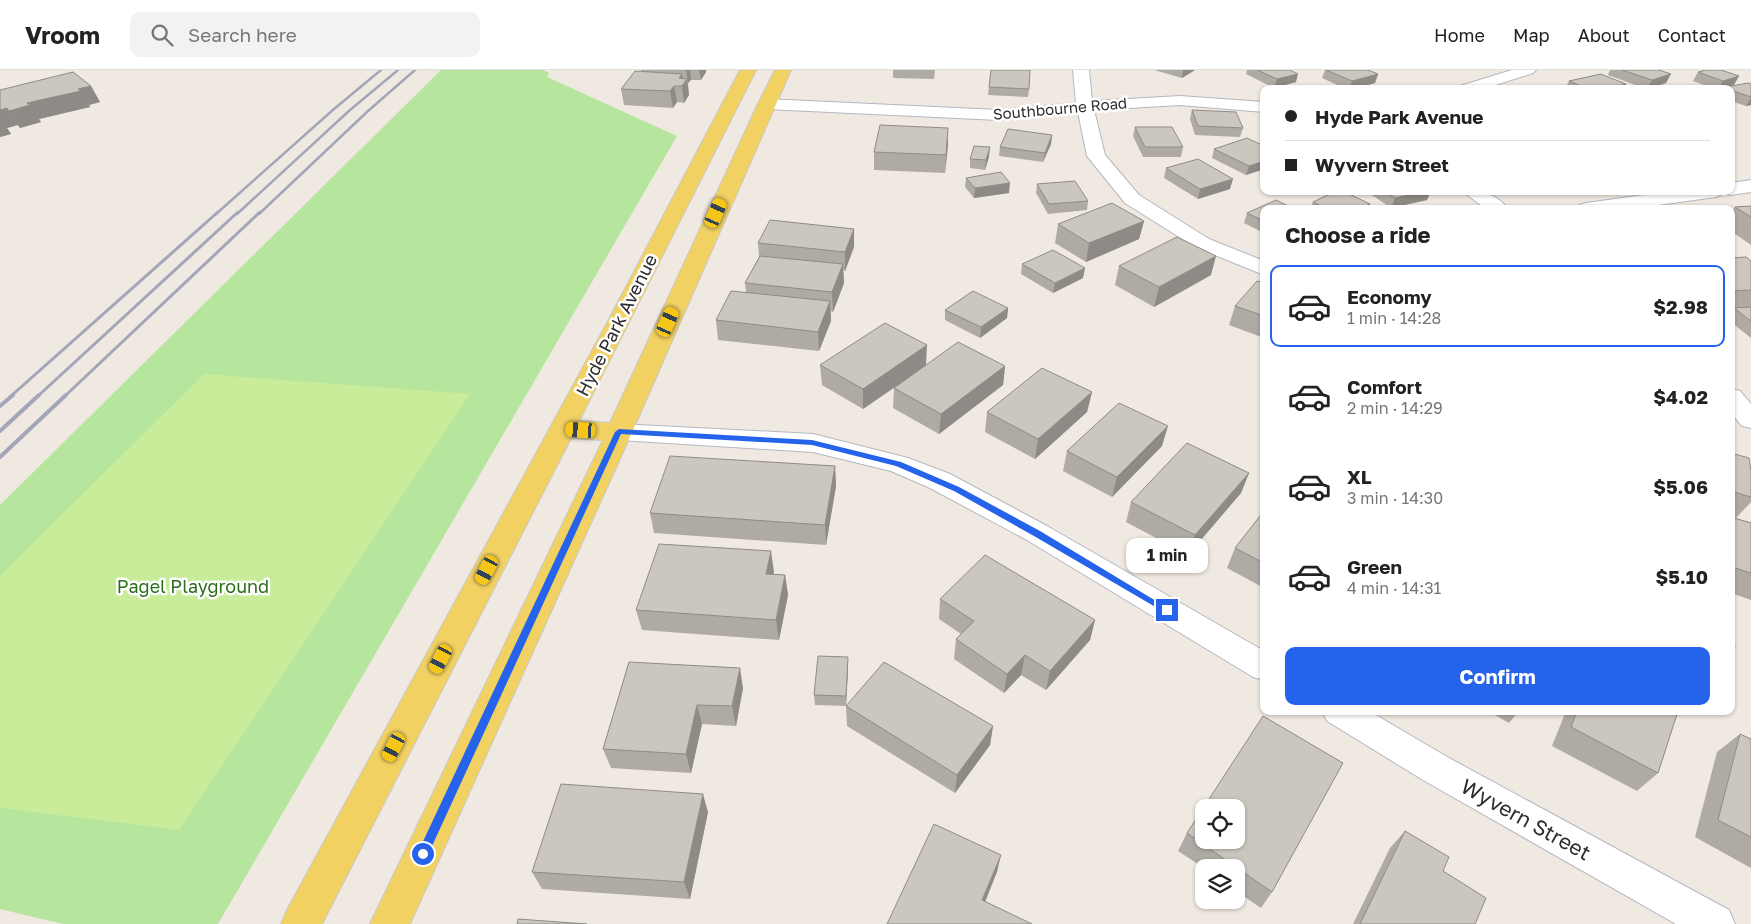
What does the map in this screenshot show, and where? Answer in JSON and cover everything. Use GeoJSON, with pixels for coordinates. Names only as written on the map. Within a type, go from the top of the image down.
{"type":"FeatureCollection","features":[{"type":"Feature","properties":{"kind":"main road","name":"Hyde Park Avenue"},"geometry":{"type":"LineString","coordinates":[[302,924],[748,70]]}},
{"type":"Feature","properties":{"kind":"main road"},"geometry":{"type":"LineString","coordinates":[[390,924],[619,432],[766,104],[784,70]]}},
{"type":"Feature","properties":{"kind":"main road"},"geometry":{"type":"LineString","coordinates":[[730,103],[766,104]]}},
{"type":"Feature","properties":{"kind":"main road"},"geometry":{"type":"LineString","coordinates":[[562,429],[619,432]]}},
{"type":"Feature","properties":{"kind":"street"},"geometry":{"type":"LineString","coordinates":[[1081,70],[1084,108],[1096,156],[1132,199],[1202,243],[1260,267]]}},
{"type":"Feature","properties":{"kind":"street"},"geometry":{"type":"LineString","coordinates":[[1479,85],[1528,70]]}},
{"type":"Feature","properties":{"kind":"street","name":"Southbourne Road"},"geometry":{"type":"LineString","coordinates":[[766,104],[999,115],[1129,102],[1219,102],[1260,107]]}},
{"type":"Feature","properties":{"kind":"street"},"geometry":{"type":"LineString","coordinates":[[1735,188],[1751,186]]}},
{"type":"Feature","properties":{"kind":"street"},"geometry":{"type":"LineString","coordinates":[[1478,195],[1493,205]]}},
{"type":"Feature","properties":{"kind":"street"},"geometry":{"type":"LineString","coordinates":[[1615,205],[1687,195]]}},
{"type":"Feature","properties":{"kind":"street"},"geometry":{"type":"LineString","coordinates":[[1735,402],[1751,420]]}},
{"type":"Feature","properties":{"kind":"street"},"geometry":{"type":"LineString","coordinates":[[619,432],[812,443],[898,464],[940,481],[1037,533],[1260,665]]}},
{"type":"Feature","properties":{"kind":"street","name":"Wyvern Street"},"geometry":{"type":"LineString","coordinates":[[1346,715],[1436,769],[1715,924]]}},
{"type":"Feature","properties":{"kind":"green space","name":"Pagel Playground"},"geometry":{"type":"Polygon","coordinates":[[[441,70],[543,70],[549,73],[547,77],[677,136],[218,924],[63,924],[0,909],[0,505],[441,70]]]}},
{"type":"Feature","properties":{"kind":"green space"},"geometry":{"type":"Polygon","coordinates":[[[204,374],[470,394],[179,830],[0,808],[0,576],[204,374]]]}},
{"type":"Feature","properties":{"kind":"building"},"geometry":{"type":"Polygon","coordinates":[[[991,70],[1030,70],[1029,89],[989,87],[991,70]]]}},
{"type":"Feature","properties":{"kind":"building"},"geometry":{"type":"Polygon","coordinates":[[[1257,70],[1290,70],[1298,74],[1277,79],[1257,70]]]}},
{"type":"Feature","properties":{"kind":"building"},"geometry":{"type":"Polygon","coordinates":[[[1326,70],[1368,70],[1378,74],[1352,81],[1326,70]]]}},
{"type":"Feature","properties":{"kind":"building"},"geometry":{"type":"Polygon","coordinates":[[[1622,70],[1659,70],[1671,74],[1652,80],[1622,70]]]}},
{"type":"Feature","properties":{"kind":"building"},"geometry":{"type":"Polygon","coordinates":[[[1721,70],[1739,76],[1723,81],[1698,72],[1721,70]]]}},
{"type":"Feature","properties":{"kind":"building"},"geometry":{"type":"Polygon","coordinates":[[[635,71],[682,74],[679,78],[687,79],[682,86],[674,86],[670,91],[621,89],[635,71]]]}},
{"type":"Feature","properties":{"kind":"building"},"geometry":{"type":"Polygon","coordinates":[[[73,72],[91,86],[78,89],[81,91],[27,103],[30,105],[9,111],[7,108],[0,110],[0,90],[73,72]]]}},
{"type":"Feature","properties":{"kind":"building"},"geometry":{"type":"Polygon","coordinates":[[[1601,74],[1626,84],[1578,85],[1569,81],[1601,74]]]}},
{"type":"Feature","properties":{"kind":"building"},"geometry":{"type":"Polygon","coordinates":[[[1751,84],[1751,97],[1735,91],[1735,85],[1751,84]]]}},
{"type":"Feature","properties":{"kind":"building"},"geometry":{"type":"Polygon","coordinates":[[[1192,110],[1236,112],[1243,128],[1198,126],[1192,110]]]}},
{"type":"Feature","properties":{"kind":"building"},"geometry":{"type":"Polygon","coordinates":[[[880,125],[948,128],[946,155],[874,152],[880,125]]]}},
{"type":"Feature","properties":{"kind":"building"},"geometry":{"type":"Polygon","coordinates":[[[1135,127],[1172,127],[1183,147],[1145,147],[1135,127]]]}},
{"type":"Feature","properties":{"kind":"building"},"geometry":{"type":"Polygon","coordinates":[[[1008,129],[1052,135],[1045,153],[1000,147],[1008,129]]]}},
{"type":"Feature","properties":{"kind":"building"},"geometry":{"type":"Polygon","coordinates":[[[1247,138],[1260,144],[1260,162],[1249,166],[1214,149],[1247,138]]]}},
{"type":"Feature","properties":{"kind":"building"},"geometry":{"type":"Polygon","coordinates":[[[974,146],[990,147],[986,160],[970,159],[974,146]]]}},
{"type":"Feature","properties":{"kind":"building"},"geometry":{"type":"Polygon","coordinates":[[[1198,159],[1233,179],[1200,189],[1166,168],[1198,159]]]}},
{"type":"Feature","properties":{"kind":"building"},"geometry":{"type":"Polygon","coordinates":[[[1001,172],[1010,183],[975,188],[966,178],[1001,172]]]}},
{"type":"Feature","properties":{"kind":"building"},"geometry":{"type":"Polygon","coordinates":[[[1075,181],[1088,201],[1049,204],[1037,184],[1075,181]]]}},
{"type":"Feature","properties":{"kind":"building"},"geometry":{"type":"Polygon","coordinates":[[[1328,195],[1351,195],[1370,204],[1319,205],[1313,202],[1328,195]]]}},
{"type":"Feature","properties":{"kind":"building"},"geometry":{"type":"Polygon","coordinates":[[[1391,195],[1409,195],[1395,198],[1391,195]]]}},
{"type":"Feature","properties":{"kind":"building"},"geometry":{"type":"Polygon","coordinates":[[[1276,200],[1286,205],[1265,205],[1276,200]]]}},
{"type":"Feature","properties":{"kind":"building"},"geometry":{"type":"Polygon","coordinates":[[[1112,203],[1144,221],[1089,243],[1058,224],[1112,203]]]}},
{"type":"Feature","properties":{"kind":"building"},"geometry":{"type":"Polygon","coordinates":[[[1751,206],[1751,217],[1735,207],[1751,206]]]}},
{"type":"Feature","properties":{"kind":"building"},"geometry":{"type":"Polygon","coordinates":[[[1260,207],[1260,219],[1247,213],[1260,207]]]}},
{"type":"Feature","properties":{"kind":"building"},"geometry":{"type":"Polygon","coordinates":[[[770,220],[854,229],[845,252],[758,243],[770,220]]]}},
{"type":"Feature","properties":{"kind":"building"},"geometry":{"type":"Polygon","coordinates":[[[1177,237],[1216,256],[1159,287],[1119,266],[1177,237]]]}},
{"type":"Feature","properties":{"kind":"building"},"geometry":{"type":"Polygon","coordinates":[[[1053,250],[1085,268],[1055,283],[1022,264],[1053,250]]]}},
{"type":"Feature","properties":{"kind":"building"},"geometry":{"type":"Polygon","coordinates":[[[760,256],[843,264],[832,292],[745,283],[760,256]]]}},
{"type":"Feature","properties":{"kind":"building"},"geometry":{"type":"Polygon","coordinates":[[[1746,257],[1751,261],[1751,290],[1735,291],[1735,258],[1746,257]]]}},
{"type":"Feature","properties":{"kind":"building"},"geometry":{"type":"Polygon","coordinates":[[[1257,281],[1260,282],[1260,315],[1235,306],[1257,281]]]}},
{"type":"Feature","properties":{"kind":"building"},"geometry":{"type":"Polygon","coordinates":[[[731,291],[830,301],[818,332],[716,320],[731,291]]]}},
{"type":"Feature","properties":{"kind":"building"},"geometry":{"type":"Polygon","coordinates":[[[973,291],[1008,308],[981,327],[945,310],[973,291]]]}},
{"type":"Feature","properties":{"kind":"building"},"geometry":{"type":"Polygon","coordinates":[[[1751,307],[1751,321],[1735,309],[1751,307]]]}},
{"type":"Feature","properties":{"kind":"building"},"geometry":{"type":"Polygon","coordinates":[[[885,323],[927,345],[863,389],[820,365],[885,323]]]}},
{"type":"Feature","properties":{"kind":"building"},"geometry":{"type":"Polygon","coordinates":[[[958,342],[1005,366],[941,414],[894,388],[958,342]]]}},
{"type":"Feature","properties":{"kind":"building"},"geometry":{"type":"Polygon","coordinates":[[[1042,368],[1092,392],[1038,439],[987,412],[1042,368]]]}},
{"type":"Feature","properties":{"kind":"building"},"geometry":{"type":"Polygon","coordinates":[[[1119,403],[1168,426],[1117,477],[1067,451],[1119,403]]]}},
{"type":"Feature","properties":{"kind":"building"},"geometry":{"type":"Polygon","coordinates":[[[1187,443],[1249,473],[1195,535],[1131,502],[1187,443]]]}},
{"type":"Feature","properties":{"kind":"building"},"geometry":{"type":"Polygon","coordinates":[[[1735,454],[1749,458],[1751,497],[1735,492],[1735,454]]]}},
{"type":"Feature","properties":{"kind":"building"},"geometry":{"type":"Polygon","coordinates":[[[670,456],[835,466],[825,525],[650,513],[670,456]]]}},
{"type":"Feature","properties":{"kind":"building"},"geometry":{"type":"Polygon","coordinates":[[[1260,516],[1260,561],[1235,548],[1260,516]]]}},
{"type":"Feature","properties":{"kind":"building"},"geometry":{"type":"Polygon","coordinates":[[[1735,518],[1751,523],[1751,573],[1735,568],[1735,518]]]}},
{"type":"Feature","properties":{"kind":"building"},"geometry":{"type":"Polygon","coordinates":[[[659,544],[771,551],[766,574],[785,575],[776,620],[636,610],[659,544]]]}},
{"type":"Feature","properties":{"kind":"building"},"geometry":{"type":"Polygon","coordinates":[[[985,555],[1095,620],[1050,671],[1025,655],[1007,674],[956,639],[974,621],[940,599],[985,555]]]}},
{"type":"Feature","properties":{"kind":"building"},"geometry":{"type":"Polygon","coordinates":[[[818,656],[848,657],[846,696],[814,695],[818,656]]]}},
{"type":"Feature","properties":{"kind":"building"},"geometry":{"type":"Polygon","coordinates":[[[629,662],[740,668],[732,706],[697,705],[686,754],[603,749],[629,662]]]}},
{"type":"Feature","properties":{"kind":"building"},"geometry":{"type":"Polygon","coordinates":[[[884,662],[993,726],[957,775],[846,706],[884,662]]]}},
{"type":"Feature","properties":{"kind":"building"},"geometry":{"type":"Polygon","coordinates":[[[1576,715],[1677,715],[1658,773],[1571,727],[1576,715]]]}},
{"type":"Feature","properties":{"kind":"building"},"geometry":{"type":"Polygon","coordinates":[[[1263,716],[1343,763],[1272,892],[1245,873],[1245,859],[1224,859],[1210,849],[1245,849],[1245,799],[1209,799],[1263,716]]]}},
{"type":"Feature","properties":{"kind":"building"},"geometry":{"type":"Polygon","coordinates":[[[1740,734],[1751,739],[1751,837],[1718,820],[1740,734]]]}},
{"type":"Feature","properties":{"kind":"building"},"geometry":{"type":"Polygon","coordinates":[[[561,784],[703,794],[684,882],[532,872],[561,784]]]}},
{"type":"Feature","properties":{"kind":"building"},"geometry":{"type":"Polygon","coordinates":[[[1195,821],[1195,839],[1187,833],[1195,821]]]}},
{"type":"Feature","properties":{"kind":"building"},"geometry":{"type":"Polygon","coordinates":[[[934,824],[1001,855],[982,900],[1032,924],[887,924],[934,824]]]}},
{"type":"Feature","properties":{"kind":"building"},"geometry":{"type":"Polygon","coordinates":[[[1405,831],[1449,857],[1443,871],[1486,898],[1475,924],[1360,924],[1405,831]]]}},
{"type":"Feature","properties":{"kind":"building"},"geometry":{"type":"Polygon","coordinates":[[[518,919],[587,924],[517,924],[518,919]]]}},
{"type":"Feature","properties":{"kind":"railway"},"geometry":{"type":"LineString","coordinates":[[216,214],[334,109],[381,70]]}},
{"type":"Feature","properties":{"kind":"railway"},"geometry":{"type":"LineString","coordinates":[[237,214],[350,110],[398,70]]}},
{"type":"Feature","properties":{"kind":"railway"},"geometry":{"type":"LineString","coordinates":[[259,214],[368,111],[415,70]]}},
{"type":"Feature","properties":{"kind":"railway"},"geometry":{"type":"LineString","coordinates":[[11,396],[218,212]]}},
{"type":"Feature","properties":{"kind":"railway"},"geometry":{"type":"LineString","coordinates":[[38,396],[238,212]]}},
{"type":"Feature","properties":{"kind":"railway"},"geometry":{"type":"LineString","coordinates":[[65,396],[260,212]]}},
{"type":"Feature","properties":{"kind":"railway"},"geometry":{"type":"LineString","coordinates":[[0,406],[13,395]]}},
{"type":"Feature","properties":{"kind":"railway"},"geometry":{"type":"LineString","coordinates":[[0,431],[39,395]]}},
{"type":"Feature","properties":{"kind":"railway"},"geometry":{"type":"LineString","coordinates":[[0,457],[66,395]]}},
{"type":"Feature","properties":{"kind":"route"},"geometry":{"type":"LineString","coordinates":[[423,854],[619,432],[812,443],[898,464],[956,489],[1037,533],[1167,610]]}}]}
